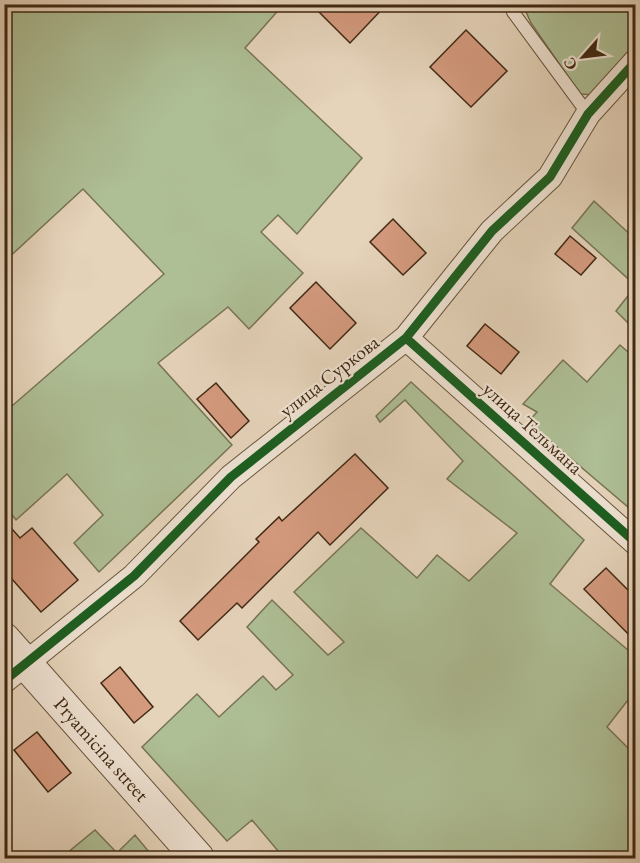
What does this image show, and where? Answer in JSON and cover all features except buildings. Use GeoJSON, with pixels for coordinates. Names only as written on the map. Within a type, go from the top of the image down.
{"type":"FeatureCollection","features":[{"type":"Feature","properties":{"kind":"street","name":"улица Суркова"},"geometry":{"type":"LineString","coordinates":[[15,672],[134,576],[231,477],[406,338],[492,231],[550,177],[588,114],[636,61]]}},
{"type":"Feature","properties":{"kind":"street","name":"улица Тельмана"},"geometry":{"type":"LineString","coordinates":[[406,338],[636,543]]}},
{"type":"Feature","properties":{"kind":"street","name":"Pryamicina street"},"geometry":{"type":"LineString","coordinates":[[4,639],[15,672],[198,858]]}},
{"type":"Feature","properties":{"kind":"lane"},"geometry":{"type":"LineString","coordinates":[[511,4],[513,12],[588,114]]}},
{"type":"Feature","properties":{"kind":"green space"},"geometry":{"type":"Polygon","coordinates":[[[5,4],[283,5],[245,48],[362,158],[297,234],[278,215],[261,232],[303,273],[249,329],[228,307],[158,363],[232,445],[99,572],[74,543],[103,515],[67,474],[16,520],[5,506],[5,487],[8,485],[4,480],[5,412],[164,274],[83,189],[5,261],[5,4]]]}},
{"type":"Feature","properties":{"kind":"green space"},"geometry":{"type":"Polygon","coordinates":[[[523,5],[635,5],[635,49],[595,95],[580,94],[531,23],[523,5]]]}},
{"type":"Feature","properties":{"kind":"green space"},"geometry":{"type":"Polygon","coordinates":[[[594,201],[635,239],[635,285],[572,228],[594,201]]]}},
{"type":"Feature","properties":{"kind":"green space"},"geometry":{"type":"Polygon","coordinates":[[[635,287],[635,330],[616,311],[635,287]]]}},
{"type":"Feature","properties":{"kind":"green space"},"geometry":{"type":"Polygon","coordinates":[[[620,345],[635,358],[635,513],[528,422],[537,412],[523,404],[563,360],[587,382],[620,345]]]}},
{"type":"Feature","properties":{"kind":"green space"},"geometry":{"type":"Polygon","coordinates":[[[411,382],[584,540],[550,584],[635,656],[635,676],[629,682],[635,691],[607,727],[635,755],[635,858],[284,858],[252,820],[227,841],[142,747],[197,694],[219,717],[263,676],[276,690],[293,675],[247,627],[272,600],[328,655],[344,642],[294,592],[361,528],[417,578],[437,555],[469,581],[517,533],[447,479],[463,461],[405,400],[380,422],[376,416],[411,382]]]}},
{"type":"Feature","properties":{"kind":"green space"},"geometry":{"type":"Polygon","coordinates":[[[95,830],[117,853],[135,835],[154,858],[61,858],[95,830]]]}},
{"type":"Feature","properties":{"kind":"cycle path"},"geometry":{"type":"LineString","coordinates":[[4,681],[134,576],[231,477],[406,338],[492,231],[550,177],[588,114],[636,61]]}},
{"type":"Feature","properties":{"kind":"cycle path"},"geometry":{"type":"LineString","coordinates":[[406,338],[636,543]]}}]}
